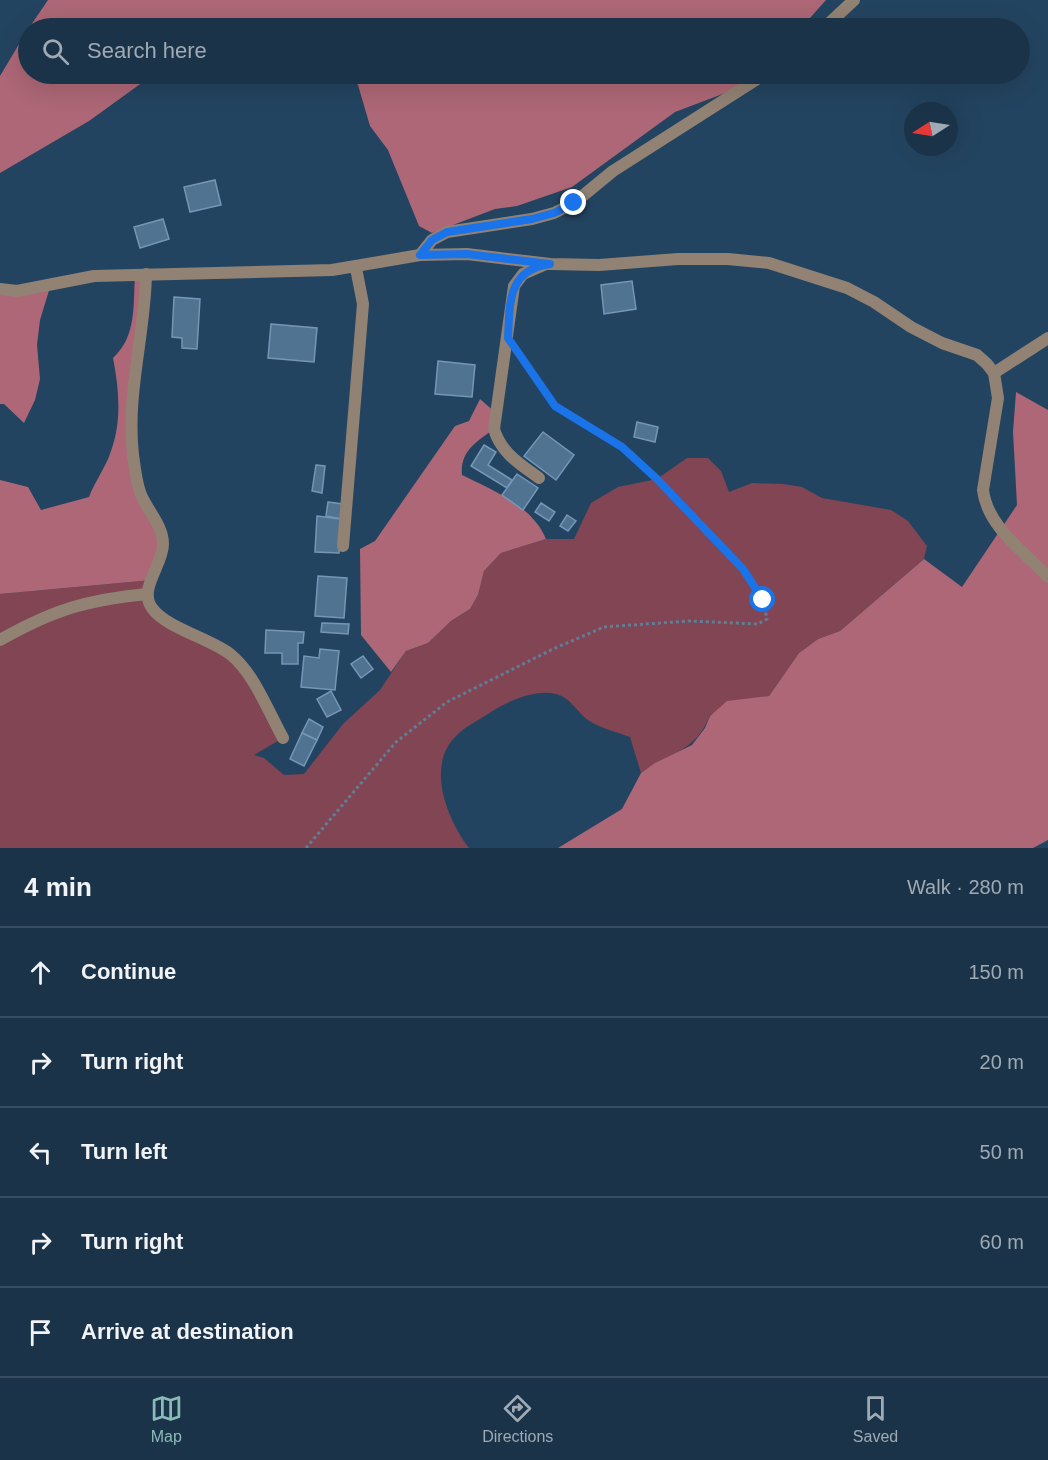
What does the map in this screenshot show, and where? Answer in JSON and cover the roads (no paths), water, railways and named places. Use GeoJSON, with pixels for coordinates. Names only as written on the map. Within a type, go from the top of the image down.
{"type":"FeatureCollection","features":[{"type":"Feature","properties":{"kind":"street"},"geometry":{"type":"LineString","coordinates":[[835,18],[854,0]]}},
{"type":"Feature","properties":{"kind":"street"},"geometry":{"type":"LineString","coordinates":[[420,255],[432,240],[447,232],[532,219],[554,213],[574,203],[613,171],[749,84]]}},
{"type":"Feature","properties":{"kind":"street"},"geometry":{"type":"LineString","coordinates":[[0,289],[17,291],[94,276],[300,272],[356,268],[420,255],[467,254],[550,264],[599,265],[718,259],[769,263],[847,288],[874,302],[911,327],[942,343],[977,356],[994,373],[998,398],[983,490],[985,502],[997,525],[1048,577]]}},
{"type":"Feature","properties":{"kind":"street"},"geometry":{"type":"LineString","coordinates":[[539,478],[498,444],[494,429],[514,286],[523,274],[537,266],[550,264]]}},
{"type":"Feature","properties":{"kind":"street"},"geometry":{"type":"LineString","coordinates":[[343,546],[363,304],[356,268]]}},
{"type":"Feature","properties":{"kind":"street"},"geometry":{"type":"LineString","coordinates":[[146,274],[146,306],[131,411],[133,452],[141,495],[159,528],[163,541],[161,561],[147,594],[152,608],[162,617],[216,644],[232,656],[245,670],[283,738]]}},
{"type":"Feature","properties":{"kind":"street"},"geometry":{"type":"LineString","coordinates":[[994,373],[1048,338]]}},
{"type":"Feature","properties":{"kind":"street"},"geometry":{"type":"LineString","coordinates":[[0,640],[40,617],[72,606],[147,594]]}}]}
